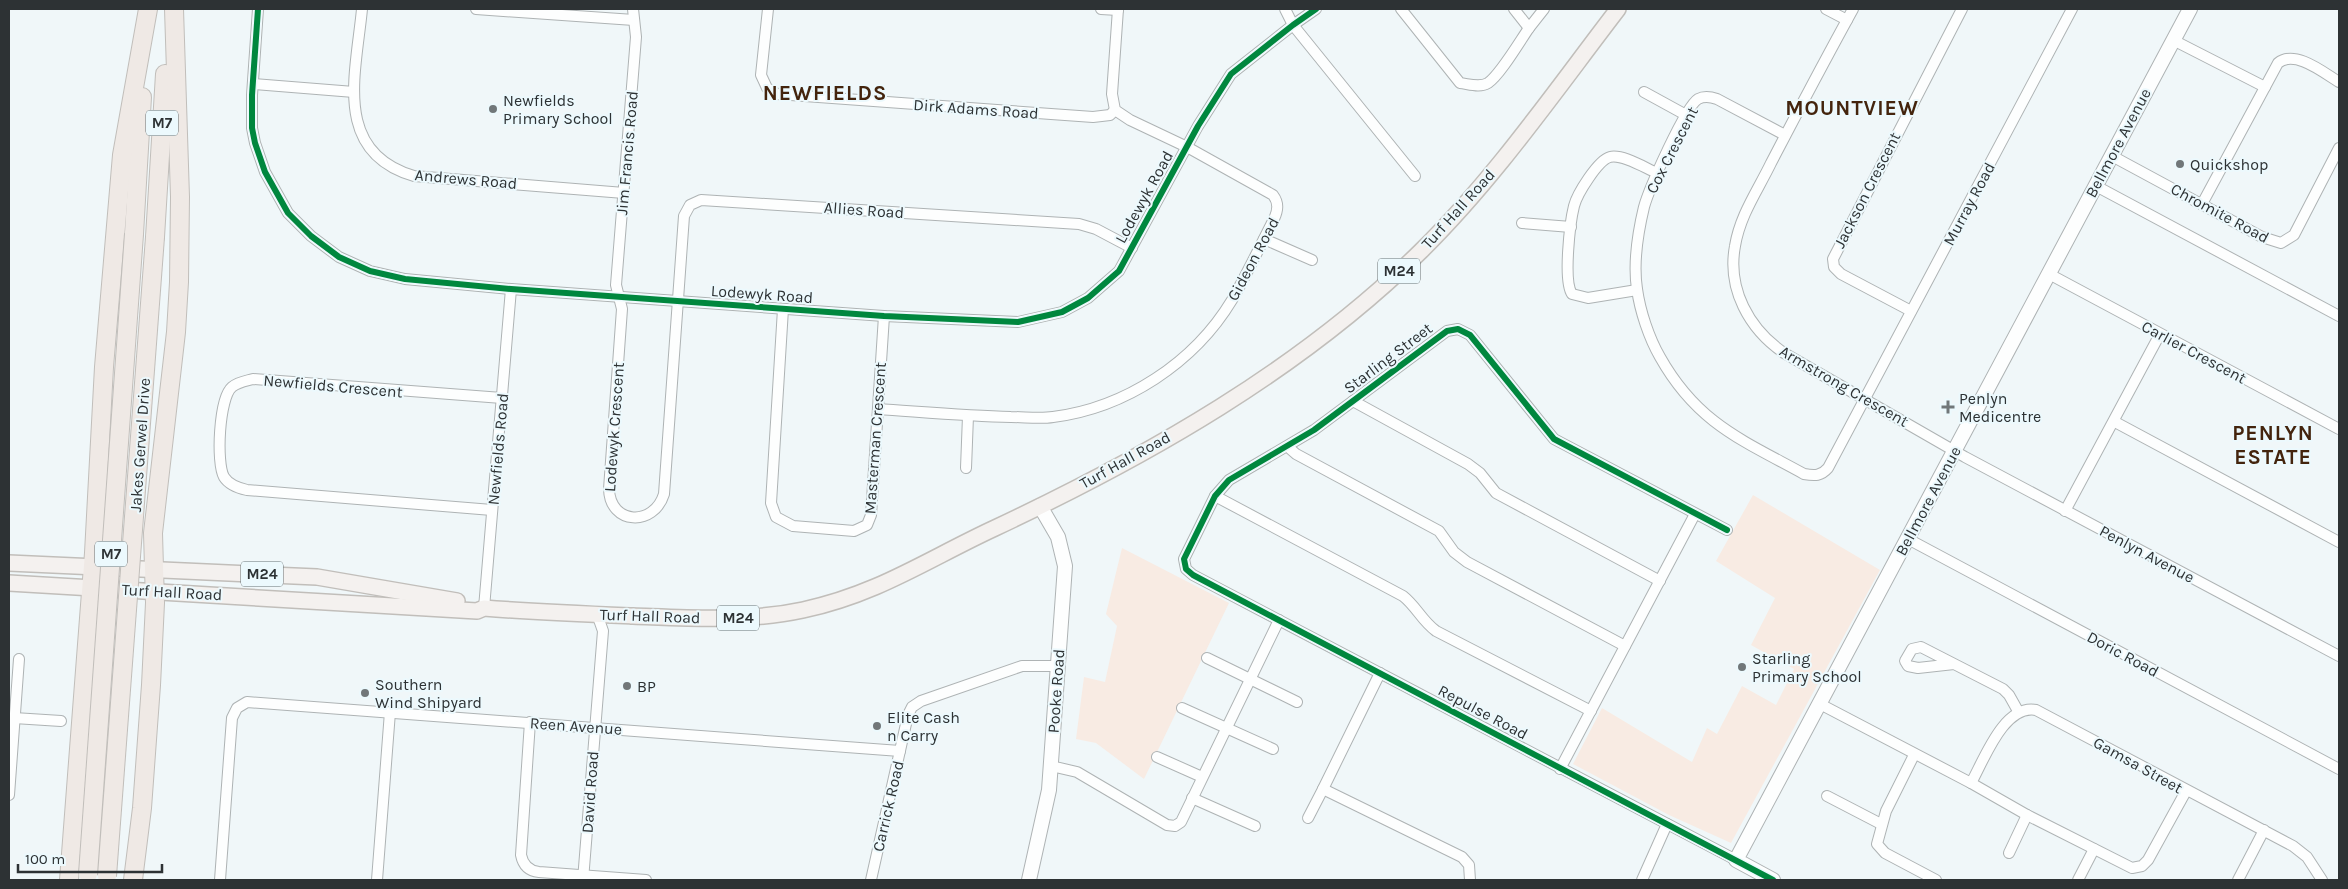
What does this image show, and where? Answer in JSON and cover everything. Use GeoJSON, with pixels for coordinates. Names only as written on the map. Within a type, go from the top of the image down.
{"type":"FeatureCollection","features":[{"type":"Feature","properties":{"kind":"highway","name":"Jakes Gerwel Drive"},"geometry":{"type":"LineString","coordinates":[[88,877],[134,234],[148,9]]}},
{"type":"Feature","properties":{"kind":"highway"},"geometry":{"type":"LineString","coordinates":[[68,880],[93,568],[104,366],[122,156],[148,9]]}},
{"type":"Feature","properties":{"kind":"highway","name":"Jakes Gerwel Drive"},"geometry":{"type":"LineString","coordinates":[[107,878],[155,237],[170,9]]}},
{"type":"Feature","properties":{"kind":"highway"},"geometry":{"type":"LineString","coordinates":[[133,880],[147,752],[155,591],[152,533],[176,332],[179,282],[180,197],[174,9]]}},
{"type":"Feature","properties":{"kind":"main road","name":"Turf Hall Road"},"geometry":{"type":"LineString","coordinates":[[9,583],[472,611],[484,608],[724,618],[801,610],[881,586],[1118,465],[1230,400],[1288,362],[1359,307],[1421,251],[1477,190],[1618,9]]}},
{"type":"Feature","properties":{"kind":"main road","name":"Turf Hall Road"},"geometry":{"type":"LineString","coordinates":[[9,563],[317,577],[474,603],[484,608]]}},
{"type":"Feature","properties":{"kind":"street","name":"Lodewyk Road"},"geometry":{"type":"LineString","coordinates":[[258,9],[252,84],[252,128],[259,157],[288,213],[311,236],[340,257],[386,276],[511,290],[619,298],[884,316],[1018,322],[1062,312],[1088,298],[1119,272],[1187,147],[1232,74],[1316,9]]}},
{"type":"Feature","properties":{"kind":"street","name":"Andrews Road"},"geometry":{"type":"LineString","coordinates":[[362,9],[354,92],[356,119],[364,140],[379,158],[400,172],[414,176],[624,192]]}},
{"type":"Feature","properties":{"kind":"street"},"geometry":{"type":"LineString","coordinates":[[476,9],[634,14]]}},
{"type":"Feature","properties":{"kind":"street","name":"Dirk Adams Road"},"geometry":{"type":"LineString","coordinates":[[768,9],[762,75],[767,88],[777,94],[1093,117],[1110,114],[1115,110]]}},
{"type":"Feature","properties":{"kind":"street"},"geometry":{"type":"LineString","coordinates":[[1102,9],[1118,9],[1112,94],[1115,110]]}},
{"type":"Feature","properties":{"kind":"street"},"geometry":{"type":"LineString","coordinates":[[1285,9],[1293,25],[1415,176]]}},
{"type":"Feature","properties":{"kind":"street"},"geometry":{"type":"LineString","coordinates":[[1401,9],[1460,83],[1476,86],[1487,84],[1495,75],[1544,9]]}},
{"type":"Feature","properties":{"kind":"street"},"geometry":{"type":"LineString","coordinates":[[1514,9],[1529,28]]}},
{"type":"Feature","properties":{"kind":"street"},"geometry":{"type":"LineString","coordinates":[[1826,9],[1847,20]]}},
{"type":"Feature","properties":{"kind":"street","name":"Armstrong Crescent"},"geometry":{"type":"LineString","coordinates":[[1853,9],[1785,135],[1738,229],[1734,259],[1738,294],[1754,324],[1773,345],[1954,451]]}},
{"type":"Feature","properties":{"kind":"street","name":"Jackson Crescent"},"geometry":{"type":"LineString","coordinates":[[1911,311],[1841,274],[1834,268],[1833,259],[1962,9]]}},
{"type":"Feature","properties":{"kind":"street","name":"Murray Road"},"geometry":{"type":"LineString","coordinates":[[1866,398],[2072,9]]}},
{"type":"Feature","properties":{"kind":"street","name":"Bellmore Avenue"},"geometry":{"type":"LineString","coordinates":[[1736,860],[2190,9]]}},
{"type":"Feature","properties":{"kind":"street","name":"Jim Francis Road"},"geometry":{"type":"LineString","coordinates":[[619,298],[616,285],[636,37],[634,14]]}},
{"type":"Feature","properties":{"kind":"street"},"geometry":{"type":"LineString","coordinates":[[2173,40],[2265,87]]}},
{"type":"Feature","properties":{"kind":"street"},"geometry":{"type":"LineString","coordinates":[[2202,204],[2278,63],[2287,58],[2299,60],[2339,82]]}},
{"type":"Feature","properties":{"kind":"street"},"geometry":{"type":"LineString","coordinates":[[252,84],[354,92]]}},
{"type":"Feature","properties":{"kind":"street"},"geometry":{"type":"LineString","coordinates":[[1644,92],[1686,115]]}},
{"type":"Feature","properties":{"kind":"street","name":"Cox Crescent"},"geometry":{"type":"LineString","coordinates":[[1785,135],[1717,99],[1709,97],[1696,101],[1686,115],[1647,196],[1641,224],[1637,261],[1637,290],[1648,330],[1659,356],[1690,401],[1724,430],[1804,474],[1819,475],[1828,468],[1866,398]]}},
{"type":"Feature","properties":{"kind":"street","name":"Gideon Road"},"geometry":{"type":"LineString","coordinates":[[878,409],[968,416],[1052,418],[1103,406],[1146,386],[1176,365],[1210,330],[1231,301],[1264,239],[1278,210],[1277,200],[1273,195],[1187,147],[1130,120],[1115,110]]}},
{"type":"Feature","properties":{"kind":"street","name":"Chromite Road"},"geometry":{"type":"LineString","coordinates":[[2112,156],[2270,241],[2286,241],[2294,235],[2339,148]]}},
{"type":"Feature","properties":{"kind":"street"},"geometry":{"type":"LineString","coordinates":[[1637,290],[1588,298],[1572,294],[1567,280],[1574,204],[1598,164],[1605,159],[1617,157],[1657,173]]}},
{"type":"Feature","properties":{"kind":"street"},"geometry":{"type":"LineString","coordinates":[[2096,186],[2339,316]]}},
{"type":"Feature","properties":{"kind":"street","name":"Allies Road"},"geometry":{"type":"LineString","coordinates":[[678,302],[684,216],[690,205],[700,200],[1079,224],[1096,229],[1132,248]]}},
{"type":"Feature","properties":{"kind":"street"},"geometry":{"type":"LineString","coordinates":[[1522,223],[1571,228]]}},
{"type":"Feature","properties":{"kind":"street"},"geometry":{"type":"LineString","coordinates":[[1264,239],[1312,260]]}},
{"type":"Feature","properties":{"kind":"street","name":"Carlier Crescent"},"geometry":{"type":"LineString","coordinates":[[2049,274],[2339,429]]}},
{"type":"Feature","properties":{"kind":"street","name":"Newfields Road"},"geometry":{"type":"LineString","coordinates":[[484,608],[511,290]]}},
{"type":"Feature","properties":{"kind":"street","name":"Lodewyk Crescent"},"geometry":{"type":"LineString","coordinates":[[619,298],[622,309],[609,495],[616,510],[633,518],[651,513],[658,508],[664,494],[678,302]]}},
{"type":"Feature","properties":{"kind":"street","name":"Masterman Crescent"},"geometry":{"type":"LineString","coordinates":[[783,309],[771,503],[776,517],[793,526],[854,531],[867,526],[871,515],[884,316]]}},
{"type":"Feature","properties":{"kind":"street","name":"Starling Street"},"geometry":{"type":"LineString","coordinates":[[1184,565],[1184,556],[1215,496],[1229,480],[1288,447],[1447,331],[1454,329],[1470,335],[1554,439],[1727,530]]}},
{"type":"Feature","properties":{"kind":"street"},"geometry":{"type":"LineString","coordinates":[[2066,511],[2115,422],[2160,334]]}},
{"type":"Feature","properties":{"kind":"street","name":"Newfields Crescent"},"geometry":{"type":"LineString","coordinates":[[492,510],[265,492],[238,488],[225,477],[219,461],[223,405],[231,388],[241,382],[253,379],[502,398]]}},
{"type":"Feature","properties":{"kind":"street"},"geometry":{"type":"LineString","coordinates":[[1353,401],[1475,469],[1496,493],[1660,581]]}},
{"type":"Feature","properties":{"kind":"street"},"geometry":{"type":"LineString","coordinates":[[966,468],[968,416]]}},
{"type":"Feature","properties":{"kind":"street"},"geometry":{"type":"LineString","coordinates":[[2115,422],[2339,542]]}},
{"type":"Feature","properties":{"kind":"street"},"geometry":{"type":"LineString","coordinates":[[1288,447],[1301,457],[1439,532],[1458,557],[1624,646]]}},
{"type":"Feature","properties":{"kind":"street","name":"Penlyn Avenue"},"geometry":{"type":"LineString","coordinates":[[1954,451],[2339,656]]}},
{"type":"Feature","properties":{"kind":"street"},"geometry":{"type":"LineString","coordinates":[[1215,496],[1403,596],[1414,606],[1425,622],[1436,631],[1591,712]]}},
{"type":"Feature","properties":{"kind":"street","name":"Pooke Road"},"geometry":{"type":"LineString","coordinates":[[1029,880],[1049,790],[1064,556],[1058,537],[1040,506]]}},
{"type":"Feature","properties":{"kind":"street"},"geometry":{"type":"LineString","coordinates":[[1560,768],[1695,514]]}},
{"type":"Feature","properties":{"kind":"street","name":"Doric Road"},"geometry":{"type":"LineString","coordinates":[[1908,539],[2339,769]]}},
{"type":"Feature","properties":{"kind":"street","name":"Repulse Road"},"geometry":{"type":"LineString","coordinates":[[1184,565],[1193,574],[1279,620],[1736,860],[1757,876],[1773,880]]}},
{"type":"Feature","properties":{"kind":"street","name":"David Road"},"geometry":{"type":"LineString","coordinates":[[584,878],[603,631],[597,614]]}},
{"type":"Feature","properties":{"kind":"street"},"geometry":{"type":"LineString","coordinates":[[1051,766],[1077,772],[1171,827],[1181,822],[1279,620]]}},
{"type":"Feature","properties":{"kind":"street"},"geometry":{"type":"LineString","coordinates":[[1207,658],[1297,702]]}},
{"type":"Feature","properties":{"kind":"street"},"geometry":{"type":"LineString","coordinates":[[9,795],[19,659]]}},
{"type":"Feature","properties":{"kind":"street"},"geometry":{"type":"LineString","coordinates":[[1954,664],[2007,692],[2018,711],[2004,724],[1971,784]]}},
{"type":"Feature","properties":{"kind":"street","name":"Carrick Road"},"geometry":{"type":"LineString","coordinates":[[871,880],[908,715],[912,707],[921,701],[1022,666],[1058,666]]}},
{"type":"Feature","properties":{"kind":"street"},"geometry":{"type":"LineString","coordinates":[[1308,818],[1380,673]]}},
{"type":"Feature","properties":{"kind":"street","name":"Reen Avenue"},"geometry":{"type":"LineString","coordinates":[[220,880],[232,718],[240,705],[251,701],[900,751]]}},
{"type":"Feature","properties":{"kind":"street"},"geometry":{"type":"LineString","coordinates":[[1820,704],[2027,815],[2129,867],[2142,866],[2148,860],[2186,791]]}},
{"type":"Feature","properties":{"kind":"street"},"geometry":{"type":"LineString","coordinates":[[1182,708],[1273,749]]}},
{"type":"Feature","properties":{"kind":"street","name":"Gamsa Street"},"geometry":{"type":"LineString","coordinates":[[2018,711],[2028,709],[2040,711],[2186,791],[2300,850],[2314,865],[2322,880]]}},
{"type":"Feature","properties":{"kind":"street"},"geometry":{"type":"LineString","coordinates":[[377,880],[390,712]]}},
{"type":"Feature","properties":{"kind":"street"},"geometry":{"type":"LineString","coordinates":[[14,718],[61,721]]}},
{"type":"Feature","properties":{"kind":"street"},"geometry":{"type":"LineString","coordinates":[[530,722],[522,860],[527,867],[535,872],[584,878],[646,880]]}},
{"type":"Feature","properties":{"kind":"street"},"geometry":{"type":"LineString","coordinates":[[1914,755],[1881,824],[1877,842],[1881,851],[1936,880]]}},
{"type":"Feature","properties":{"kind":"street"},"geometry":{"type":"LineString","coordinates":[[1157,756],[1202,778]]}},
{"type":"Feature","properties":{"kind":"street"},"geometry":{"type":"LineString","coordinates":[[1323,789],[1462,856],[1469,865],[1470,880]]}},
{"type":"Feature","properties":{"kind":"street"},"geometry":{"type":"LineString","coordinates":[[1826,796],[1881,824]]}},
{"type":"Feature","properties":{"kind":"street"},"geometry":{"type":"LineString","coordinates":[[1192,798],[1255,826]]}},
{"type":"Feature","properties":{"kind":"street"},"geometry":{"type":"LineString","coordinates":[[2010,853],[2027,815]]}},
{"type":"Feature","properties":{"kind":"street"},"geometry":{"type":"LineString","coordinates":[[1642,880],[1667,824]]}},
{"type":"Feature","properties":{"kind":"street"},"geometry":{"type":"LineString","coordinates":[[2238,880],[2264,830]]}},
{"type":"Feature","properties":{"kind":"street"},"geometry":{"type":"LineString","coordinates":[[2078,880],[2094,849]]}},
{"type":"Feature","properties":{"kind":"shaded area","name":"Starling Primary School"},"geometry":{"type":"Polygon","coordinates":[[[1753,495],[1880,570],[1731,843],[1669,815],[1573,764],[1602,708],[1692,762],[1707,728],[1717,734],[1742,686],[1776,705],[1794,669],[1751,645],[1775,598],[1716,561],[1753,495]]]}},
{"type":"Feature","properties":{"kind":"shaded area"},"geometry":{"type":"Polygon","coordinates":[[[1122,548],[1229,603],[1144,779],[1096,743],[1076,739],[1084,677],[1105,682],[1117,626],[1106,614],[1122,548]]]}},
{"type":"Feature","properties":{"kind":"cycle path"},"geometry":{"type":"LineString","coordinates":[[258,9],[252,95],[252,128],[265,172],[288,213],[311,236],[339,257],[370,271],[405,279],[511,289],[884,316],[1018,322],[1062,312],[1088,298],[1119,271],[1198,126],[1231,74],[1316,9]]}},
{"type":"Feature","properties":{"kind":"cycle path"},"geometry":{"type":"LineString","coordinates":[[1727,530],[1554,439],[1470,335],[1458,329],[1447,331],[1314,430],[1229,480],[1215,496],[1184,559],[1186,569],[1193,575],[1773,880]]}},
{"type":"Feature","properties":{"kind":"place","name":"Newfields Primary School"},"geometry":{"type":"Point","coordinates":[493,109]}},
{"type":"Feature","properties":{"kind":"place","name":"Quickshop"},"geometry":{"type":"Point","coordinates":[2180,164]}},
{"type":"Feature","properties":{"kind":"place","name":"Penlyn Medicentre"},"geometry":{"type":"Point","coordinates":[1948,407]}},
{"type":"Feature","properties":{"kind":"place","name":"Starling Primary School"},"geometry":{"type":"Point","coordinates":[1742,667]}},
{"type":"Feature","properties":{"kind":"place","name":"BP"},"geometry":{"type":"Point","coordinates":[627,686]}},
{"type":"Feature","properties":{"kind":"place","name":"Southern Wind Shipyard"},"geometry":{"type":"Point","coordinates":[365,693]}},
{"type":"Feature","properties":{"kind":"place","name":"Elite Cash n Carry"},"geometry":{"type":"Point","coordinates":[877,726]}},
{"type":"Feature","properties":{"kind":"district","name":"NEWFIELDS"},"geometry":{"type":"Point","coordinates":[825,93]}},
{"type":"Feature","properties":{"kind":"district","name":"MOUNTVIEW"},"geometry":{"type":"Point","coordinates":[1852,108]}},
{"type":"Feature","properties":{"kind":"district","name":"PENLYN ESTATE"},"geometry":{"type":"Point","coordinates":[2273,445]}}]}
